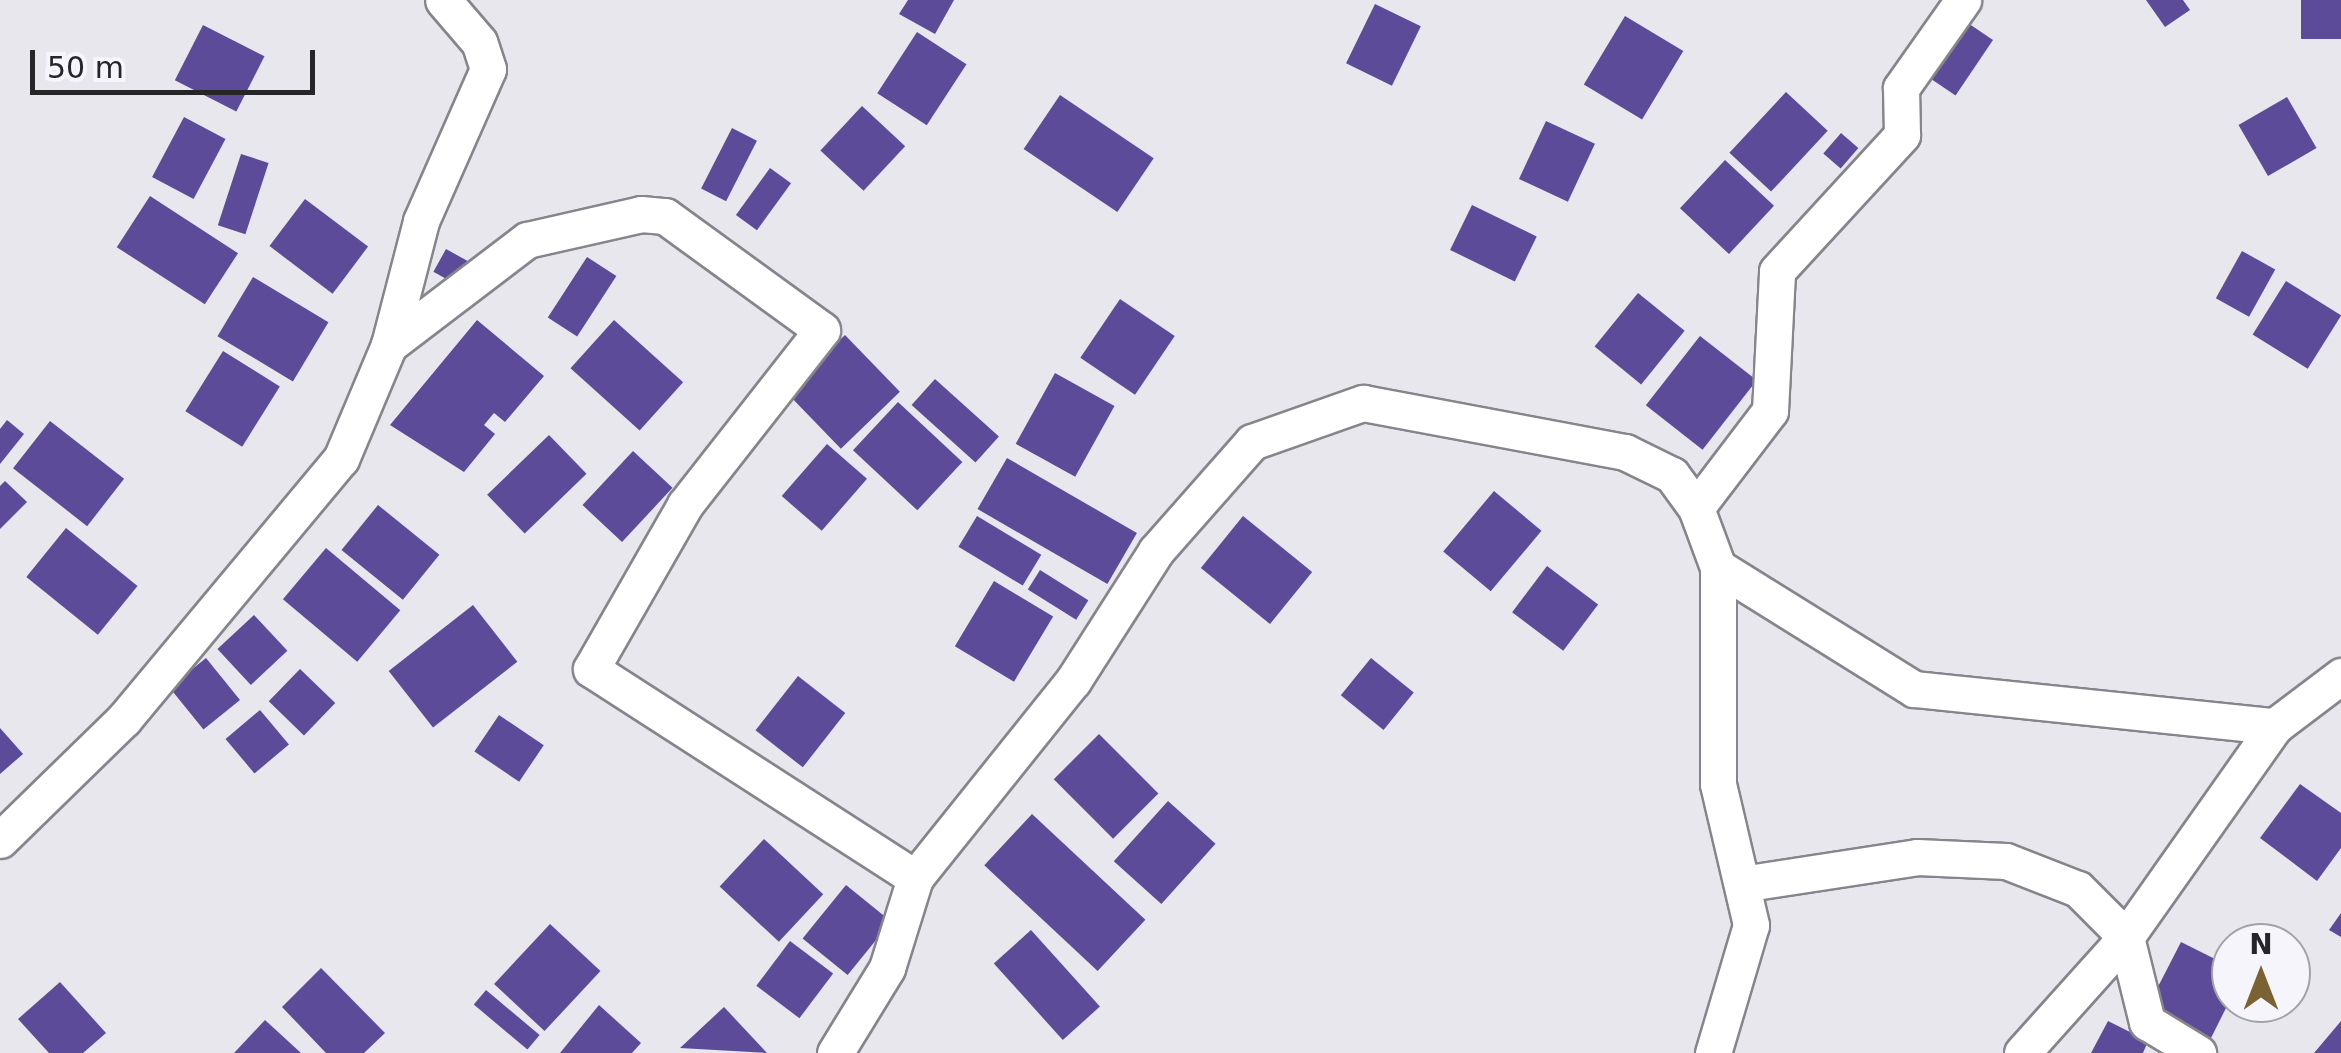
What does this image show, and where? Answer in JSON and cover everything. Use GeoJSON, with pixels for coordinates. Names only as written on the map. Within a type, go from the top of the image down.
{"type":"FeatureCollection","features":[{"type":"Feature","properties":{"kind":"street"},"geometry":{"type":"LineString","coordinates":[[0,840],[124,719],[302,513],[341,459],[389,345],[421,221],[488,69],[479,42],[443,0]]}},
{"type":"Feature","properties":{"kind":"street"},"geometry":{"type":"LineString","coordinates":[[1696,508],[1770,411],[1777,270],[1902,135],[1901,88],[1964,0]]}},
{"type":"Feature","properties":{"kind":"street"},"geometry":{"type":"LineString","coordinates":[[389,345],[527,240],[641,214],[664,216],[822,330],[685,505],[590,669],[914,878]]}},
{"type":"Feature","properties":{"kind":"street"},"geometry":{"type":"LineString","coordinates":[[835,1053],[887,968],[914,878],[1073,681],[1156,551],[1252,442],[1299,418],[1363,403],[1566,434],[1672,475],[1696,508],[1718,568],[1718,784],[1748,883],[1751,925],[1713,1053]]}},
{"type":"Feature","properties":{"kind":"street"},"geometry":{"type":"LineString","coordinates":[[1718,568],[1914,689],[2275,726]]}},
{"type":"Feature","properties":{"kind":"street"},"geometry":{"type":"LineString","coordinates":[[2022,1053],[2126,937],[2275,726],[2341,676]]}},
{"type":"Feature","properties":{"kind":"street"},"geometry":{"type":"LineString","coordinates":[[1748,883],[1917,857],[2006,861],[2078,889],[2126,937],[2146,1022],[2198,1053]]}},
{"type":"Feature","properties":{"kind":"building"},"geometry":{"type":"Polygon","coordinates":[[[908,0],[954,0],[935,34],[899,14],[908,0]]]}},
{"type":"Feature","properties":{"kind":"building"},"geometry":{"type":"Polygon","coordinates":[[[2146,0],[2183,0],[2190,10],[2165,27],[2146,0]]]}},
{"type":"Feature","properties":{"kind":"building"},"geometry":{"type":"Polygon","coordinates":[[[2301,0],[2341,0],[2341,39],[2301,39],[2301,0]]]}},
{"type":"Feature","properties":{"kind":"building"},"geometry":{"type":"Polygon","coordinates":[[[1375,4],[1421,26],[1392,86],[1346,63],[1375,4]]]}},
{"type":"Feature","properties":{"kind":"building"},"geometry":{"type":"Polygon","coordinates":[[[1625,16],[1683,51],[1642,120],[1584,85],[1625,16]]]}},
{"type":"Feature","properties":{"kind":"building"},"geometry":{"type":"Polygon","coordinates":[[[1959,17],[1993,40],[1956,95],[1922,73],[1959,17]]]}},
{"type":"Feature","properties":{"kind":"building"},"geometry":{"type":"Polygon","coordinates":[[[203,25],[264,56],[236,112],[175,80],[203,25]]]}},
{"type":"Feature","properties":{"kind":"building"},"geometry":{"type":"Polygon","coordinates":[[[917,32],[966,64],[927,125],[877,93],[917,32]]]}},
{"type":"Feature","properties":{"kind":"building"},"geometry":{"type":"Polygon","coordinates":[[[1786,92],[1828,131],[1771,192],[1729,153],[1786,92]]]}},
{"type":"Feature","properties":{"kind":"building"},"geometry":{"type":"Polygon","coordinates":[[[1060,95],[1154,158],[1117,212],[1024,149],[1060,95]]]}},
{"type":"Feature","properties":{"kind":"building"},"geometry":{"type":"Polygon","coordinates":[[[2287,97],[2316,148],[2268,176],[2239,125],[2287,97]]]}},
{"type":"Feature","properties":{"kind":"building"},"geometry":{"type":"Polygon","coordinates":[[[862,106],[905,146],[864,191],[820,151],[862,106]]]}},
{"type":"Feature","properties":{"kind":"building"},"geometry":{"type":"Polygon","coordinates":[[[184,117],[225,139],[194,199],[152,177],[184,117]]]}},
{"type":"Feature","properties":{"kind":"building"},"geometry":{"type":"Polygon","coordinates":[[[1546,121],[1595,144],[1568,202],[1519,179],[1546,121]]]}},
{"type":"Feature","properties":{"kind":"building"},"geometry":{"type":"Polygon","coordinates":[[[732,128],[757,141],[726,201],[701,189],[732,128]]]}},
{"type":"Feature","properties":{"kind":"building"},"geometry":{"type":"Polygon","coordinates":[[[1841,133],[1858,148],[1841,168],[1823,153],[1841,133]]]}},
{"type":"Feature","properties":{"kind":"building"},"geometry":{"type":"Polygon","coordinates":[[[241,154],[269,163],[245,234],[218,225],[241,154]]]}},
{"type":"Feature","properties":{"kind":"building"},"geometry":{"type":"Polygon","coordinates":[[[1725,160],[1774,206],[1729,254],[1680,208],[1725,160]]]}},
{"type":"Feature","properties":{"kind":"building"},"geometry":{"type":"Polygon","coordinates":[[[770,168],[791,183],[757,230],[736,215],[770,168]]]}},
{"type":"Feature","properties":{"kind":"building"},"geometry":{"type":"Polygon","coordinates":[[[150,196],[238,253],[205,304],[117,247],[150,196]]]}},
{"type":"Feature","properties":{"kind":"building"},"geometry":{"type":"Polygon","coordinates":[[[305,199],[368,247],[333,294],[269,246],[305,199]]]}},
{"type":"Feature","properties":{"kind":"building"},"geometry":{"type":"Polygon","coordinates":[[[1472,205],[1537,237],[1515,282],[1450,250],[1472,205]]]}},
{"type":"Feature","properties":{"kind":"building"},"geometry":{"type":"Polygon","coordinates":[[[446,249],[478,267],[466,290],[433,272],[446,249]]]}},
{"type":"Feature","properties":{"kind":"building"},"geometry":{"type":"Polygon","coordinates":[[[2242,251],[2275,269],[2249,317],[2216,298],[2242,251]]]}},
{"type":"Feature","properties":{"kind":"building"},"geometry":{"type":"Polygon","coordinates":[[[587,257],[616,276],[577,336],[548,317],[587,257]]]}},
{"type":"Feature","properties":{"kind":"building"},"geometry":{"type":"Polygon","coordinates":[[[253,277],[328,322],[293,381],[217,336],[253,277]]]}},
{"type":"Feature","properties":{"kind":"building"},"geometry":{"type":"Polygon","coordinates":[[[2286,281],[2341,315],[2308,369],[2253,334],[2286,281]]]}},
{"type":"Feature","properties":{"kind":"building"},"geometry":{"type":"Polygon","coordinates":[[[1638,293],[1685,331],[1641,384],[1595,347],[1638,293]]]}},
{"type":"Feature","properties":{"kind":"building"},"geometry":{"type":"Polygon","coordinates":[[[1120,299],[1175,336],[1135,395],[1080,358],[1120,299]]]}},
{"type":"Feature","properties":{"kind":"building"},"geometry":{"type":"Polygon","coordinates":[[[477,320],[544,376],[505,422],[494,413],[484,425],[495,434],[464,472],[390,425],[477,320]]]}},
{"type":"Feature","properties":{"kind":"building"},"geometry":{"type":"Polygon","coordinates":[[[614,320],[683,382],[640,431],[571,368],[614,320]]]}},
{"type":"Feature","properties":{"kind":"building"},"geometry":{"type":"Polygon","coordinates":[[[845,335],[900,392],[841,449],[786,392],[845,335]]]}},
{"type":"Feature","properties":{"kind":"building"},"geometry":{"type":"Polygon","coordinates":[[[1700,336],[1757,380],[1703,450],[1646,405],[1700,336]]]}},
{"type":"Feature","properties":{"kind":"building"},"geometry":{"type":"Polygon","coordinates":[[[223,351],[280,387],[242,447],[185,411],[223,351]]]}},
{"type":"Feature","properties":{"kind":"building"},"geometry":{"type":"Polygon","coordinates":[[[1055,373],[1114,406],[1075,477],[1016,444],[1055,373]]]}},
{"type":"Feature","properties":{"kind":"building"},"geometry":{"type":"Polygon","coordinates":[[[935,379],[999,437],[975,463],[912,405],[935,379]]]}},
{"type":"Feature","properties":{"kind":"building"},"geometry":{"type":"Polygon","coordinates":[[[898,402],[962,462],[917,510],[853,450],[898,402]]]}},
{"type":"Feature","properties":{"kind":"building"},"geometry":{"type":"Polygon","coordinates":[[[7,420],[24,434],[0,464],[0,429],[7,420]]]}},
{"type":"Feature","properties":{"kind":"building"},"geometry":{"type":"Polygon","coordinates":[[[50,421],[124,479],[87,526],[13,468],[50,421]]]}},
{"type":"Feature","properties":{"kind":"building"},"geometry":{"type":"Polygon","coordinates":[[[549,435],[587,474],[525,534],[487,495],[549,435]]]}},
{"type":"Feature","properties":{"kind":"building"},"geometry":{"type":"Polygon","coordinates":[[[827,444],[867,479],[822,531],[782,496],[827,444]]]}},
{"type":"Feature","properties":{"kind":"building"},"geometry":{"type":"Polygon","coordinates":[[[633,451],[672,488],[622,542],[583,505],[633,451]]]}},
{"type":"Feature","properties":{"kind":"building"},"geometry":{"type":"Polygon","coordinates":[[[1007,458],[1137,533],[1107,584],[978,509],[1007,458]]]}},
{"type":"Feature","properties":{"kind":"building"},"geometry":{"type":"Polygon","coordinates":[[[5,481],[27,502],[0,529],[0,486],[5,481]]]}},
{"type":"Feature","properties":{"kind":"building"},"geometry":{"type":"Polygon","coordinates":[[[1494,491],[1541,531],[1491,591],[1443,552],[1494,491]]]}},
{"type":"Feature","properties":{"kind":"building"},"geometry":{"type":"Polygon","coordinates":[[[378,505],[439,555],[403,600],[341,550],[378,505]]]}},
{"type":"Feature","properties":{"kind":"building"},"geometry":{"type":"Polygon","coordinates":[[[977,516],[1041,555],[1023,585],[958,547],[977,516]]]}},
{"type":"Feature","properties":{"kind":"building"},"geometry":{"type":"Polygon","coordinates":[[[1243,516],[1312,572],[1270,624],[1201,568],[1243,516]]]}},
{"type":"Feature","properties":{"kind":"building"},"geometry":{"type":"Polygon","coordinates":[[[66,528],[137,586],[98,635],[26,577],[66,528]]]}},
{"type":"Feature","properties":{"kind":"building"},"geometry":{"type":"Polygon","coordinates":[[[326,548],[400,610],[357,662],[283,599],[326,548]]]}},
{"type":"Feature","properties":{"kind":"building"},"geometry":{"type":"Polygon","coordinates":[[[1547,566],[1598,605],[1563,651],[1512,612],[1547,566]]]}},
{"type":"Feature","properties":{"kind":"building"},"geometry":{"type":"Polygon","coordinates":[[[1040,570],[1088,600],[1076,620],[1028,590],[1040,570]]]}},
{"type":"Feature","properties":{"kind":"building"},"geometry":{"type":"Polygon","coordinates":[[[994,581],[1053,617],[1014,682],[955,646],[994,581]]]}},
{"type":"Feature","properties":{"kind":"building"},"geometry":{"type":"Polygon","coordinates":[[[473,605],[517,662],[433,728],[389,671],[473,605]]]}},
{"type":"Feature","properties":{"kind":"building"},"geometry":{"type":"Polygon","coordinates":[[[254,615],[287,651],[251,685],[217,649],[254,615]]]}},
{"type":"Feature","properties":{"kind":"building"},"geometry":{"type":"Polygon","coordinates":[[[206,658],[240,700],[203,730],[169,688],[206,658]]]}},
{"type":"Feature","properties":{"kind":"building"},"geometry":{"type":"Polygon","coordinates":[[[1371,658],[1414,693],[1384,730],[1341,695],[1371,658]]]}},
{"type":"Feature","properties":{"kind":"building"},"geometry":{"type":"Polygon","coordinates":[[[300,669],[335,703],[304,735],[269,701],[300,669]]]}},
{"type":"Feature","properties":{"kind":"building"},"geometry":{"type":"Polygon","coordinates":[[[798,676],[845,713],[803,767],[756,730],[798,676]]]}},
{"type":"Feature","properties":{"kind":"building"},"geometry":{"type":"Polygon","coordinates":[[[260,710],[289,744],[254,773],[226,739],[260,710]]]}},
{"type":"Feature","properties":{"kind":"building"},"geometry":{"type":"Polygon","coordinates":[[[499,715],[544,745],[519,782],[474,751],[499,715]]]}},
{"type":"Feature","properties":{"kind":"building"},"geometry":{"type":"Polygon","coordinates":[[[0,728],[23,754],[0,774],[0,728]]]}},
{"type":"Feature","properties":{"kind":"building"},"geometry":{"type":"Polygon","coordinates":[[[1099,734],[1158,793],[1113,839],[1054,779],[1099,734]]]}},
{"type":"Feature","properties":{"kind":"building"},"geometry":{"type":"Polygon","coordinates":[[[2300,784],[2341,813],[2341,848],[2317,881],[2260,838],[2300,784]]]}},
{"type":"Feature","properties":{"kind":"building"},"geometry":{"type":"Polygon","coordinates":[[[1168,801],[1216,844],[1161,904],[1114,861],[1168,801]]]}},
{"type":"Feature","properties":{"kind":"building"},"geometry":{"type":"Polygon","coordinates":[[[1032,814],[1145,920],[1098,971],[984,865],[1032,814]]]}},
{"type":"Feature","properties":{"kind":"building"},"geometry":{"type":"Polygon","coordinates":[[[764,839],[823,894],[779,942],[720,887],[764,839]]]}},
{"type":"Feature","properties":{"kind":"building"},"geometry":{"type":"Polygon","coordinates":[[[846,885],[891,922],[848,975],[803,939],[846,885]]]}},
{"type":"Feature","properties":{"kind":"building"},"geometry":{"type":"Polygon","coordinates":[[[2341,913],[2341,937],[2329,930],[2341,913]]]}},
{"type":"Feature","properties":{"kind":"building"},"geometry":{"type":"Polygon","coordinates":[[[550,924],[600,971],[545,1031],[494,984],[550,924]]]}},
{"type":"Feature","properties":{"kind":"building"},"geometry":{"type":"Polygon","coordinates":[[[1031,930],[1100,1007],[1063,1040],[994,963],[1031,930]]]}},
{"type":"Feature","properties":{"kind":"building"},"geometry":{"type":"Polygon","coordinates":[[[790,941],[833,973],[799,1018],[756,986],[790,941]]]}},
{"type":"Feature","properties":{"kind":"building"},"geometry":{"type":"Polygon","coordinates":[[[2181,942],[2211,957],[2211,1023],[2218,1023],[2208,1044],[2145,1012],[2181,942]]]}},
{"type":"Feature","properties":{"kind":"building"},"geometry":{"type":"Polygon","coordinates":[[[321,968],[385,1033],[364,1053],[326,1053],[282,1007],[321,968]]]}},
{"type":"Feature","properties":{"kind":"building"},"geometry":{"type":"Polygon","coordinates":[[[60,982],[106,1033],[83,1053],[49,1053],[18,1019],[60,982]]]}},
{"type":"Feature","properties":{"kind":"building"},"geometry":{"type":"Polygon","coordinates":[[[486,990],[540,1035],[527,1050],[474,1005],[486,990]]]}},
{"type":"Feature","properties":{"kind":"building"},"geometry":{"type":"Polygon","coordinates":[[[599,1005],[641,1043],[632,1053],[560,1053],[599,1005]]]}},
{"type":"Feature","properties":{"kind":"building"},"geometry":{"type":"Polygon","coordinates":[[[724,1007],[767,1053],[680,1048],[724,1007]]]}},
{"type":"Feature","properties":{"kind":"building"},"geometry":{"type":"Polygon","coordinates":[[[265,1020],[301,1053],[234,1053],[265,1020]]]}},
{"type":"Feature","properties":{"kind":"building"},"geometry":{"type":"Polygon","coordinates":[[[2108,1021],[2148,1041],[2143,1053],[2091,1053],[2108,1021]]]}},
{"type":"Feature","properties":{"kind":"building"},"geometry":{"type":"Polygon","coordinates":[[[2341,1021],[2341,1053],[2314,1053],[2341,1021]]]}}]}
